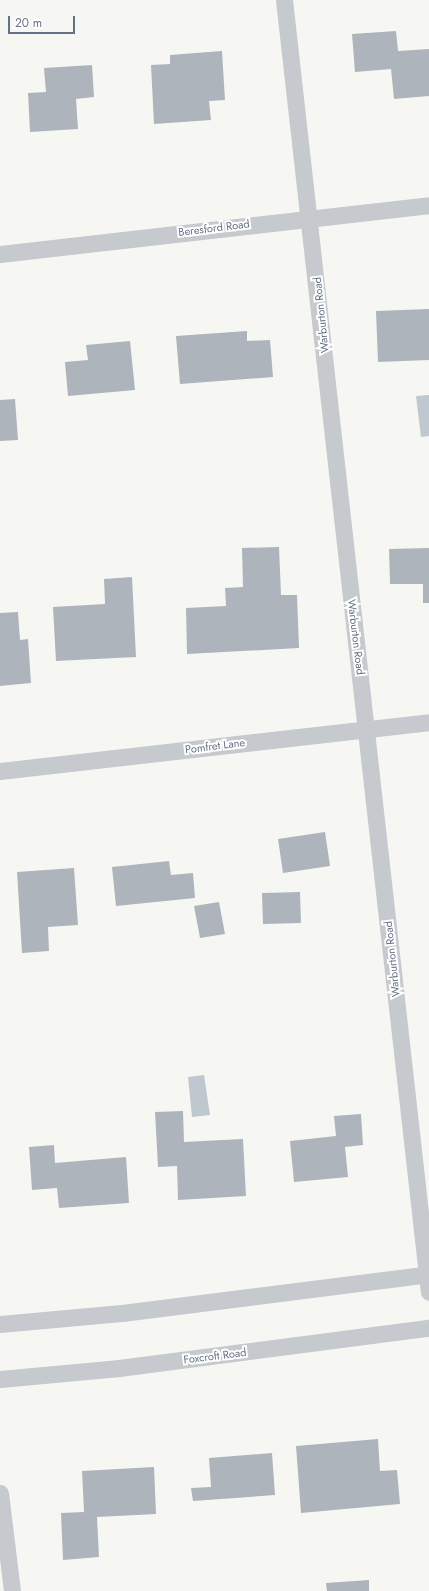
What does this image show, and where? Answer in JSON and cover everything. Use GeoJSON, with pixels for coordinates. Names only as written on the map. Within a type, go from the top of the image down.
{"type":"FeatureCollection","features":[{"type":"Feature","properties":{"kind":"street","name":"Warburton Road"},"geometry":{"type":"LineString","coordinates":[[284,0],[368,729],[429,1292]]}},
{"type":"Feature","properties":{"kind":"street","name":"Beresford Road"},"geometry":{"type":"LineString","coordinates":[[0,254],[310,217],[429,205]]}},
{"type":"Feature","properties":{"kind":"street","name":"Pomfret Lane"},"geometry":{"type":"LineString","coordinates":[[0,771],[429,722]]}},
{"type":"Feature","properties":{"kind":"street"},"geometry":{"type":"LineString","coordinates":[[0,1324],[122,1313],[427,1274]]}},
{"type":"Feature","properties":{"kind":"street","name":"Foxcroft Road"},"geometry":{"type":"LineString","coordinates":[[0,1379],[126,1367],[429,1328]]}},
{"type":"Feature","properties":{"kind":"street"},"geometry":{"type":"LineString","coordinates":[[0,1493],[12,1591]]}},
{"type":"Feature","properties":{"kind":"shaded area"},"geometry":{"type":"Polygon","coordinates":[[[429,395],[429,436],[421,437],[416,396],[429,395]]]}},
{"type":"Feature","properties":{"kind":"shaded area"},"geometry":{"type":"Polygon","coordinates":[[[204,1075],[210,1115],[192,1117],[188,1077],[204,1075]]]}},
{"type":"Feature","properties":{"kind":"building"},"geometry":{"type":"Polygon","coordinates":[[[396,31],[398,51],[429,49],[429,96],[394,99],[391,69],[355,72],[352,34],[396,31]]]}},
{"type":"Feature","properties":{"kind":"building"},"geometry":{"type":"Polygon","coordinates":[[[222,51],[225,100],[209,101],[211,120],[154,124],[151,65],[170,64],[170,55],[222,51]]]}},
{"type":"Feature","properties":{"kind":"building"},"geometry":{"type":"Polygon","coordinates":[[[92,65],[94,97],[76,99],[78,129],[30,132],[28,93],[46,92],[44,68],[92,65]]]}},
{"type":"Feature","properties":{"kind":"building"},"geometry":{"type":"Polygon","coordinates":[[[429,309],[429,360],[378,362],[376,311],[429,309]]]}},
{"type":"Feature","properties":{"kind":"building"},"geometry":{"type":"Polygon","coordinates":[[[247,331],[247,341],[270,340],[273,377],[180,384],[176,336],[247,331]]]}},
{"type":"Feature","properties":{"kind":"building"},"geometry":{"type":"Polygon","coordinates":[[[130,341],[135,390],[68,396],[65,362],[88,360],[86,345],[130,341]]]}},
{"type":"Feature","properties":{"kind":"building"},"geometry":{"type":"Polygon","coordinates":[[[15,399],[18,440],[0,441],[0,400],[15,399]]]}},
{"type":"Feature","properties":{"kind":"building"},"geometry":{"type":"Polygon","coordinates":[[[279,547],[281,595],[297,595],[299,648],[187,654],[186,608],[226,606],[225,588],[243,587],[242,548],[279,547]]]}},
{"type":"Feature","properties":{"kind":"building"},"geometry":{"type":"Polygon","coordinates":[[[429,548],[429,603],[423,603],[423,584],[390,584],[389,549],[429,548]]]}},
{"type":"Feature","properties":{"kind":"building"},"geometry":{"type":"Polygon","coordinates":[[[132,577],[136,657],[56,661],[53,607],[105,604],[104,579],[132,577]]]}},
{"type":"Feature","properties":{"kind":"building"},"geometry":{"type":"Polygon","coordinates":[[[18,612],[20,640],[28,639],[31,683],[0,686],[0,613],[18,612]]]}},
{"type":"Feature","properties":{"kind":"building"},"geometry":{"type":"Polygon","coordinates":[[[325,832],[330,866],[283,873],[278,839],[325,832]]]}},
{"type":"Feature","properties":{"kind":"building"},"geometry":{"type":"Polygon","coordinates":[[[169,861],[171,875],[193,873],[195,898],[116,906],[112,867],[169,861]]]}},
{"type":"Feature","properties":{"kind":"building"},"geometry":{"type":"Polygon","coordinates":[[[74,868],[78,925],[48,927],[49,951],[22,953],[17,872],[74,868]]]}},
{"type":"Feature","properties":{"kind":"building"},"geometry":{"type":"Polygon","coordinates":[[[300,892],[301,923],[263,924],[262,893],[300,892]]]}},
{"type":"Feature","properties":{"kind":"building"},"geometry":{"type":"Polygon","coordinates":[[[219,902],[225,934],[200,938],[194,906],[219,902]]]}},
{"type":"Feature","properties":{"kind":"building"},"geometry":{"type":"Polygon","coordinates":[[[183,1111],[184,1142],[243,1139],[246,1196],[178,1200],[177,1166],[158,1167],[155,1112],[183,1111]]]}},
{"type":"Feature","properties":{"kind":"building"},"geometry":{"type":"Polygon","coordinates":[[[361,1114],[363,1145],[345,1147],[348,1177],[294,1182],[290,1141],[336,1136],[334,1116],[361,1114]]]}},
{"type":"Feature","properties":{"kind":"building"},"geometry":{"type":"Polygon","coordinates":[[[54,1145],[55,1163],[126,1157],[129,1203],[59,1208],[57,1188],[32,1190],[29,1147],[54,1145]]]}},
{"type":"Feature","properties":{"kind":"building"},"geometry":{"type":"Polygon","coordinates":[[[378,1439],[380,1471],[397,1470],[400,1504],[301,1513],[296,1446],[378,1439]]]}},
{"type":"Feature","properties":{"kind":"building"},"geometry":{"type":"Polygon","coordinates":[[[272,1453],[275,1495],[193,1501],[191,1488],[211,1487],[209,1458],[272,1453]]]}},
{"type":"Feature","properties":{"kind":"building"},"geometry":{"type":"Polygon","coordinates":[[[154,1467],[156,1514],[97,1517],[99,1557],[63,1560],[61,1513],[84,1512],[82,1471],[154,1467]]]}},
{"type":"Feature","properties":{"kind":"building"},"geometry":{"type":"Polygon","coordinates":[[[369,1580],[369,1591],[327,1591],[326,1583],[369,1580]]]}}]}
